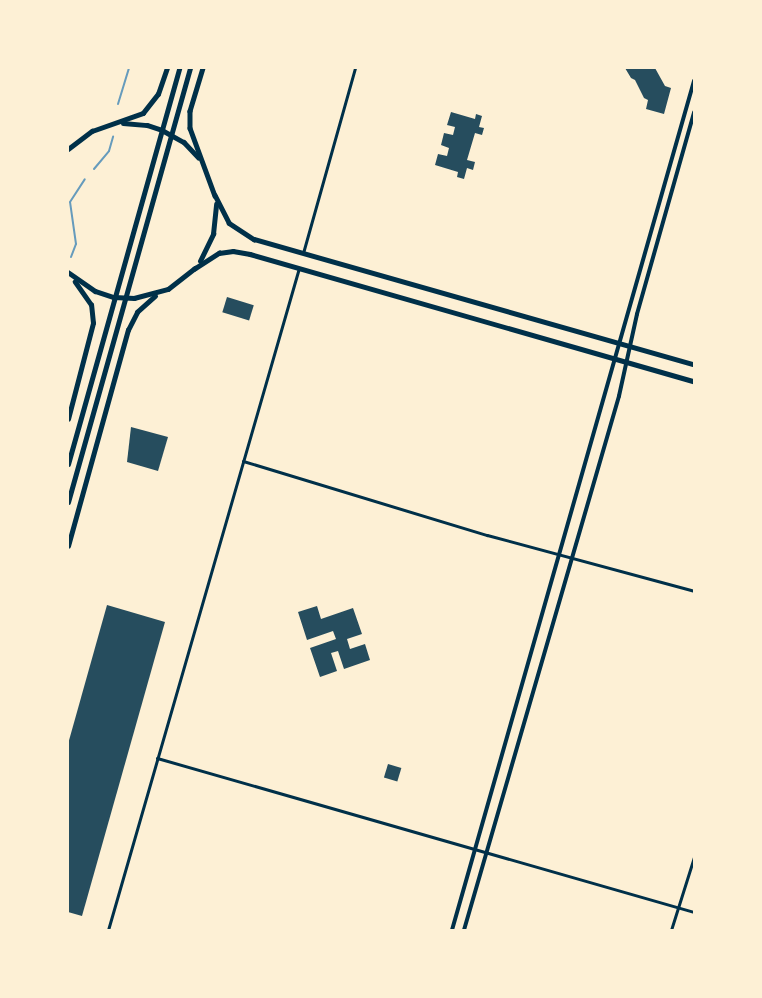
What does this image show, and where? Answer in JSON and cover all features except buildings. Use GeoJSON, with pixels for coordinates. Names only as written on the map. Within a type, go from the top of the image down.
{"type":"FeatureCollection","features":[{"type":"Feature","properties":{"kind":"highway"},"geometry":{"type":"LineString","coordinates":[[68,464],[180,68]]}},
{"type":"Feature","properties":{"kind":"highway"},"geometry":{"type":"LineString","coordinates":[[68,502],[190,68]]}},
{"type":"Feature","properties":{"kind":"main road"},"geometry":{"type":"LineString","coordinates":[[68,148],[92,131],[133,119],[148,108],[158,94],[167,68]]}},
{"type":"Feature","properties":{"kind":"main road"},"geometry":{"type":"LineString","coordinates":[[203,68],[189,120],[191,135],[224,217],[239,231],[254,239],[694,364]]}},
{"type":"Feature","properties":{"kind":"main road"},"geometry":{"type":"LineString","coordinates":[[110,125],[138,124],[162,130],[184,142],[204,166]]}},
{"type":"Feature","properties":{"kind":"main road"},"geometry":{"type":"LineString","coordinates":[[194,269],[204,256],[213,234],[216,219],[215,195]]}},
{"type":"Feature","properties":{"kind":"main road"},"geometry":{"type":"LineString","coordinates":[[68,546],[130,325],[147,302],[213,255],[233,251],[299,268],[694,381]]}},
{"type":"Feature","properties":{"kind":"main road"},"geometry":{"type":"LineString","coordinates":[[68,273],[89,288],[114,297],[140,297],[168,289]]}},
{"type":"Feature","properties":{"kind":"main road"},"geometry":{"type":"LineString","coordinates":[[68,273],[88,299],[93,317],[68,419]]}},
{"type":"Feature","properties":{"kind":"street"},"geometry":{"type":"LineString","coordinates":[[303,253],[355,68]]}},
{"type":"Feature","properties":{"kind":"street"},"geometry":{"type":"LineString","coordinates":[[452,930],[617,360],[694,81]]}},
{"type":"Feature","properties":{"kind":"street"},"geometry":{"type":"LineString","coordinates":[[464,930],[489,852],[573,556],[627,363],[637,314],[694,112]]}},
{"type":"Feature","properties":{"kind":"street"},"geometry":{"type":"LineString","coordinates":[[108,930],[299,268]]}},
{"type":"Feature","properties":{"kind":"street"},"geometry":{"type":"LineString","coordinates":[[243,461],[487,535],[573,556],[694,591]]}},
{"type":"Feature","properties":{"kind":"street"},"geometry":{"type":"LineString","coordinates":[[157,758],[694,912]]}},
{"type":"Feature","properties":{"kind":"street"},"geometry":{"type":"LineString","coordinates":[[671,930],[694,857]]}},
{"type":"Feature","properties":{"kind":"waterway"},"geometry":{"type":"LineString","coordinates":[[118,104],[129,68]]}},
{"type":"Feature","properties":{"kind":"waterway"},"geometry":{"type":"LineString","coordinates":[[94,169],[109,151],[113,137]]}},
{"type":"Feature","properties":{"kind":"waterway"},"geometry":{"type":"LineString","coordinates":[[71,257],[76,244],[70,202],[85,179]]}}]}
